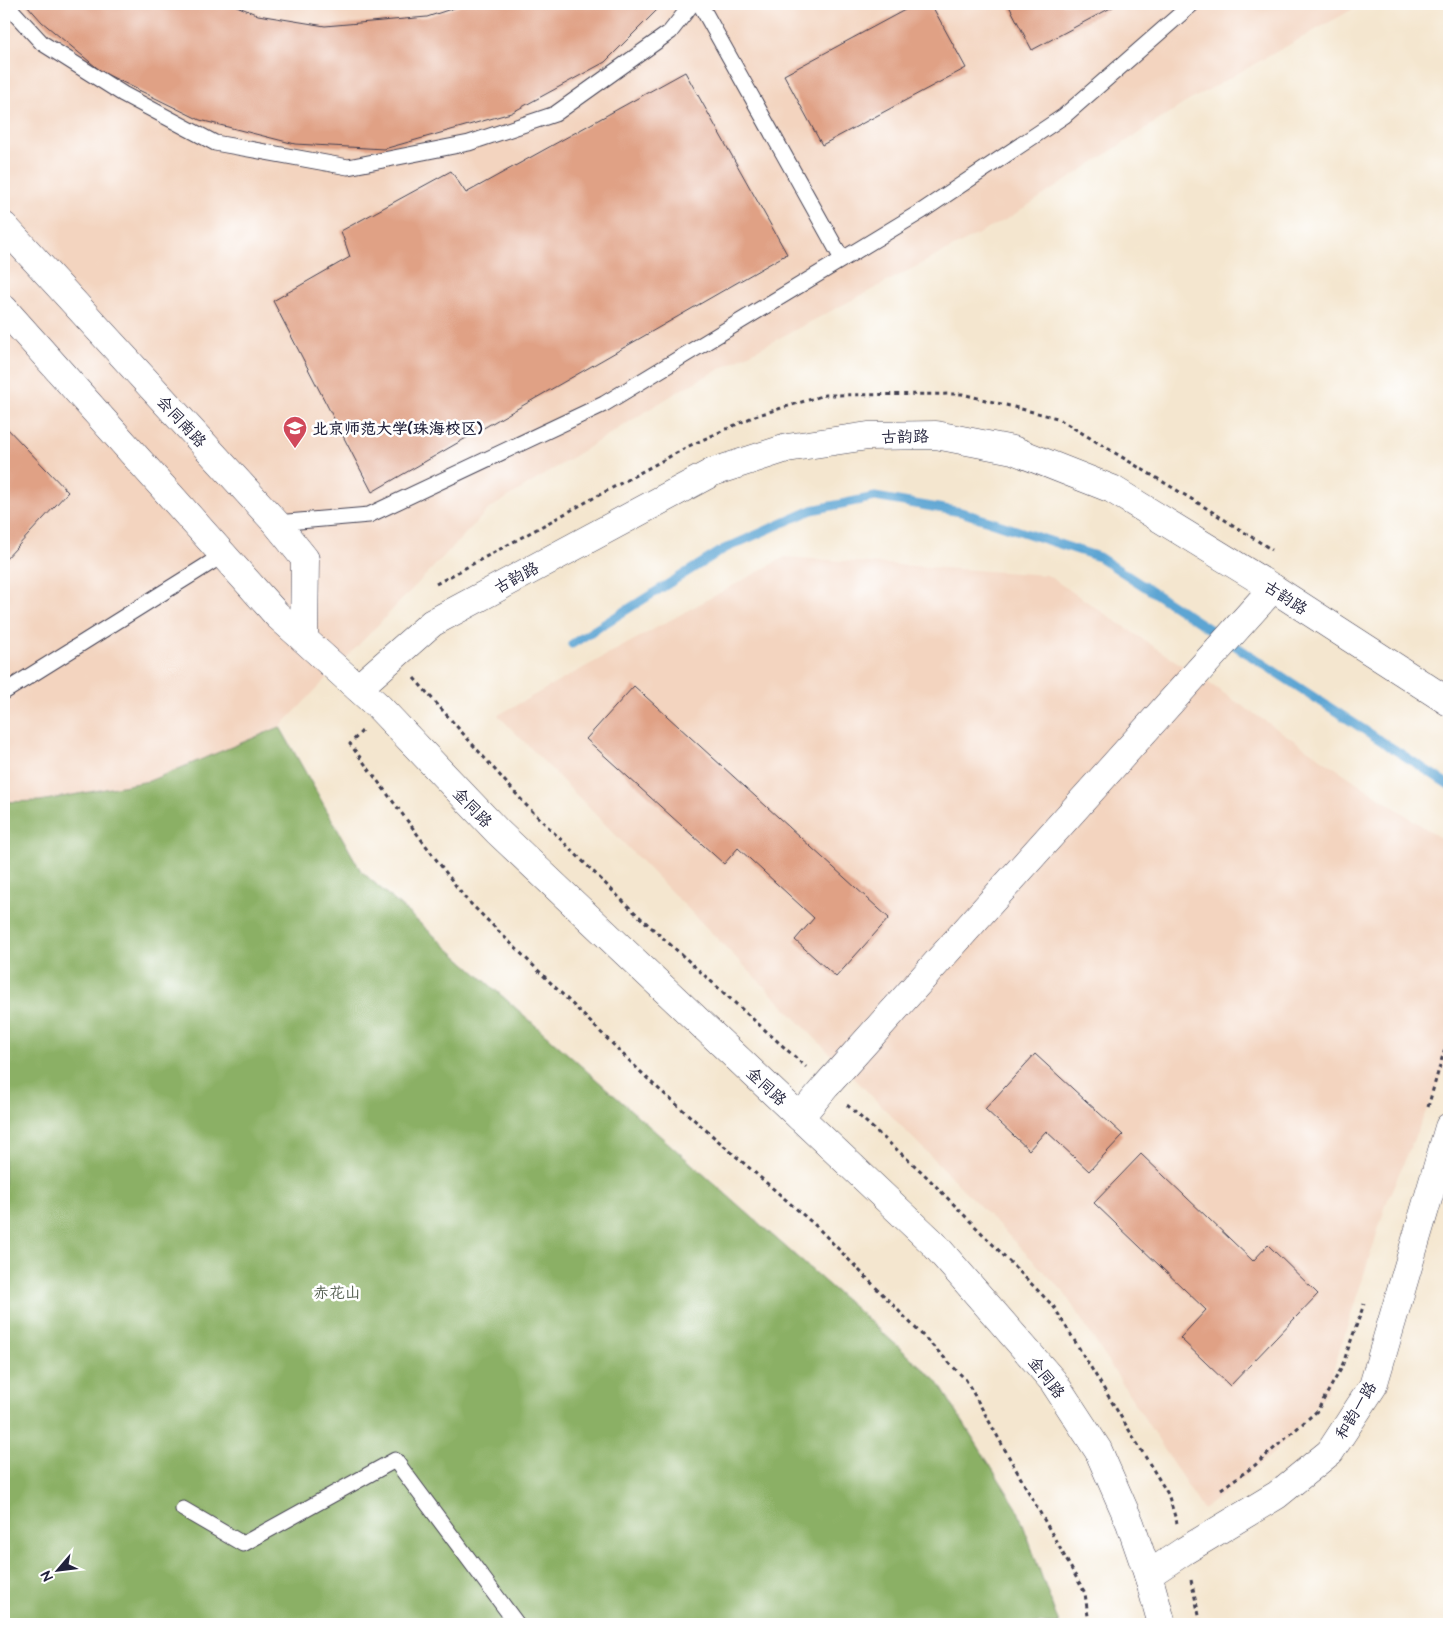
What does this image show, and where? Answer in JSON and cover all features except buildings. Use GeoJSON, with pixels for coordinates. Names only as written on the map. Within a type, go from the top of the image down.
{"type":"FeatureCollection","features":[{"type":"Feature","properties":{"kind":"street","name":"会同南路"},"geometry":{"type":"LineString","coordinates":[[4,226],[276,523],[305,559],[304,639]]}},
{"type":"Feature","properties":{"kind":"street"},"geometry":{"type":"LineString","coordinates":[[4,309],[223,554]]}},
{"type":"Feature","properties":{"kind":"street","name":"古韵路"},"geometry":{"type":"LineString","coordinates":[[358,688],[432,622],[712,472],[787,448],[868,436],[936,435],[1013,450],[1112,489],[1273,588],[1449,702]]}},
{"type":"Feature","properties":{"kind":"street","name":"金同路"},"geometry":{"type":"LineString","coordinates":[[223,554],[277,614],[379,707],[498,832],[933,1243],[1053,1381],[1098,1450],[1130,1523],[1162,1624]]}},
{"type":"Feature","properties":{"kind":"street"},"geometry":{"type":"LineString","coordinates":[[800,1117],[1273,588]]}},
{"type":"Feature","properties":{"kind":"street","name":"和韵一路"},"geometry":{"type":"LineString","coordinates":[[1148,1575],[1277,1495],[1330,1452],[1373,1386],[1449,1127]]}},
{"type":"Feature","properties":{"kind":"lane"},"geometry":{"type":"LineString","coordinates":[[6,4],[42,42],[123,94],[215,143],[348,167],[469,143],[554,114],[670,32],[692,4]]}},
{"type":"Feature","properties":{"kind":"lane"},"geometry":{"type":"LineString","coordinates":[[700,4],[842,260]]}},
{"type":"Feature","properties":{"kind":"lane"},"geometry":{"type":"LineString","coordinates":[[276,523],[369,515],[604,404],[922,211],[1064,116],[1192,4]]}},
{"type":"Feature","properties":{"kind":"lane"},"geometry":{"type":"LineString","coordinates":[[4,692],[223,554]]}},
{"type":"Feature","properties":{"kind":"lane"},"geometry":{"type":"LineString","coordinates":[[182,1509],[243,1544],[395,1460],[517,1624]]}},
{"type":"Feature","properties":{"kind":"path"},"geometry":{"type":"LineString","coordinates":[[436,584],[689,446],[755,416],[825,394],[962,394],[1057,418],[1204,506],[1277,554]]}},
{"type":"Feature","properties":{"kind":"path"},"geometry":{"type":"LineString","coordinates":[[350,744],[465,898],[653,1084],[816,1226],[966,1380],[1085,1593],[1089,1624]]}},
{"type":"Feature","properties":{"kind":"path"},"geometry":{"type":"LineString","coordinates":[[1427,1110],[1449,1034]]}},
{"type":"Feature","properties":{"kind":"path"},"geometry":{"type":"LineString","coordinates":[[1220,1489],[1254,1466],[1317,1411],[1341,1368],[1365,1301]]}},
{"type":"Feature","properties":{"kind":"shaded area","name":"北京师范大学(珠海校区)"},"geometry":{"type":"Polygon","coordinates":[[[4,4],[1362,4],[1185,103],[1007,219],[682,389],[489,509],[280,727],[149,781],[40,801],[4,802],[4,4]]]}},
{"type":"Feature","properties":{"kind":"shaded area"},"geometry":{"type":"Polygon","coordinates":[[[785,557],[1047,575],[1449,844],[1449,1058],[1388,1199],[1326,1393],[1277,1450],[1203,1510],[1063,1291],[498,715],[785,557]]]}},
{"type":"Feature","properties":{"kind":"green space","name":"赤花山"},"geometry":{"type":"Polygon","coordinates":[[[280,727],[361,871],[937,1381],[1017,1508],[1059,1624],[4,1624],[4,802],[40,801],[149,781],[280,727]]]}},
{"type":"Feature","properties":{"kind":"waterway"},"geometry":{"type":"LineString","coordinates":[[572,644],[724,549],[812,510],[875,497],[961,512],[1099,557],[1449,785]]}},
{"type":"Feature","properties":{"kind":"place","name":"北京师范大学(珠海校区)"},"geometry":{"type":"Point","coordinates":[295,449]}}]}
